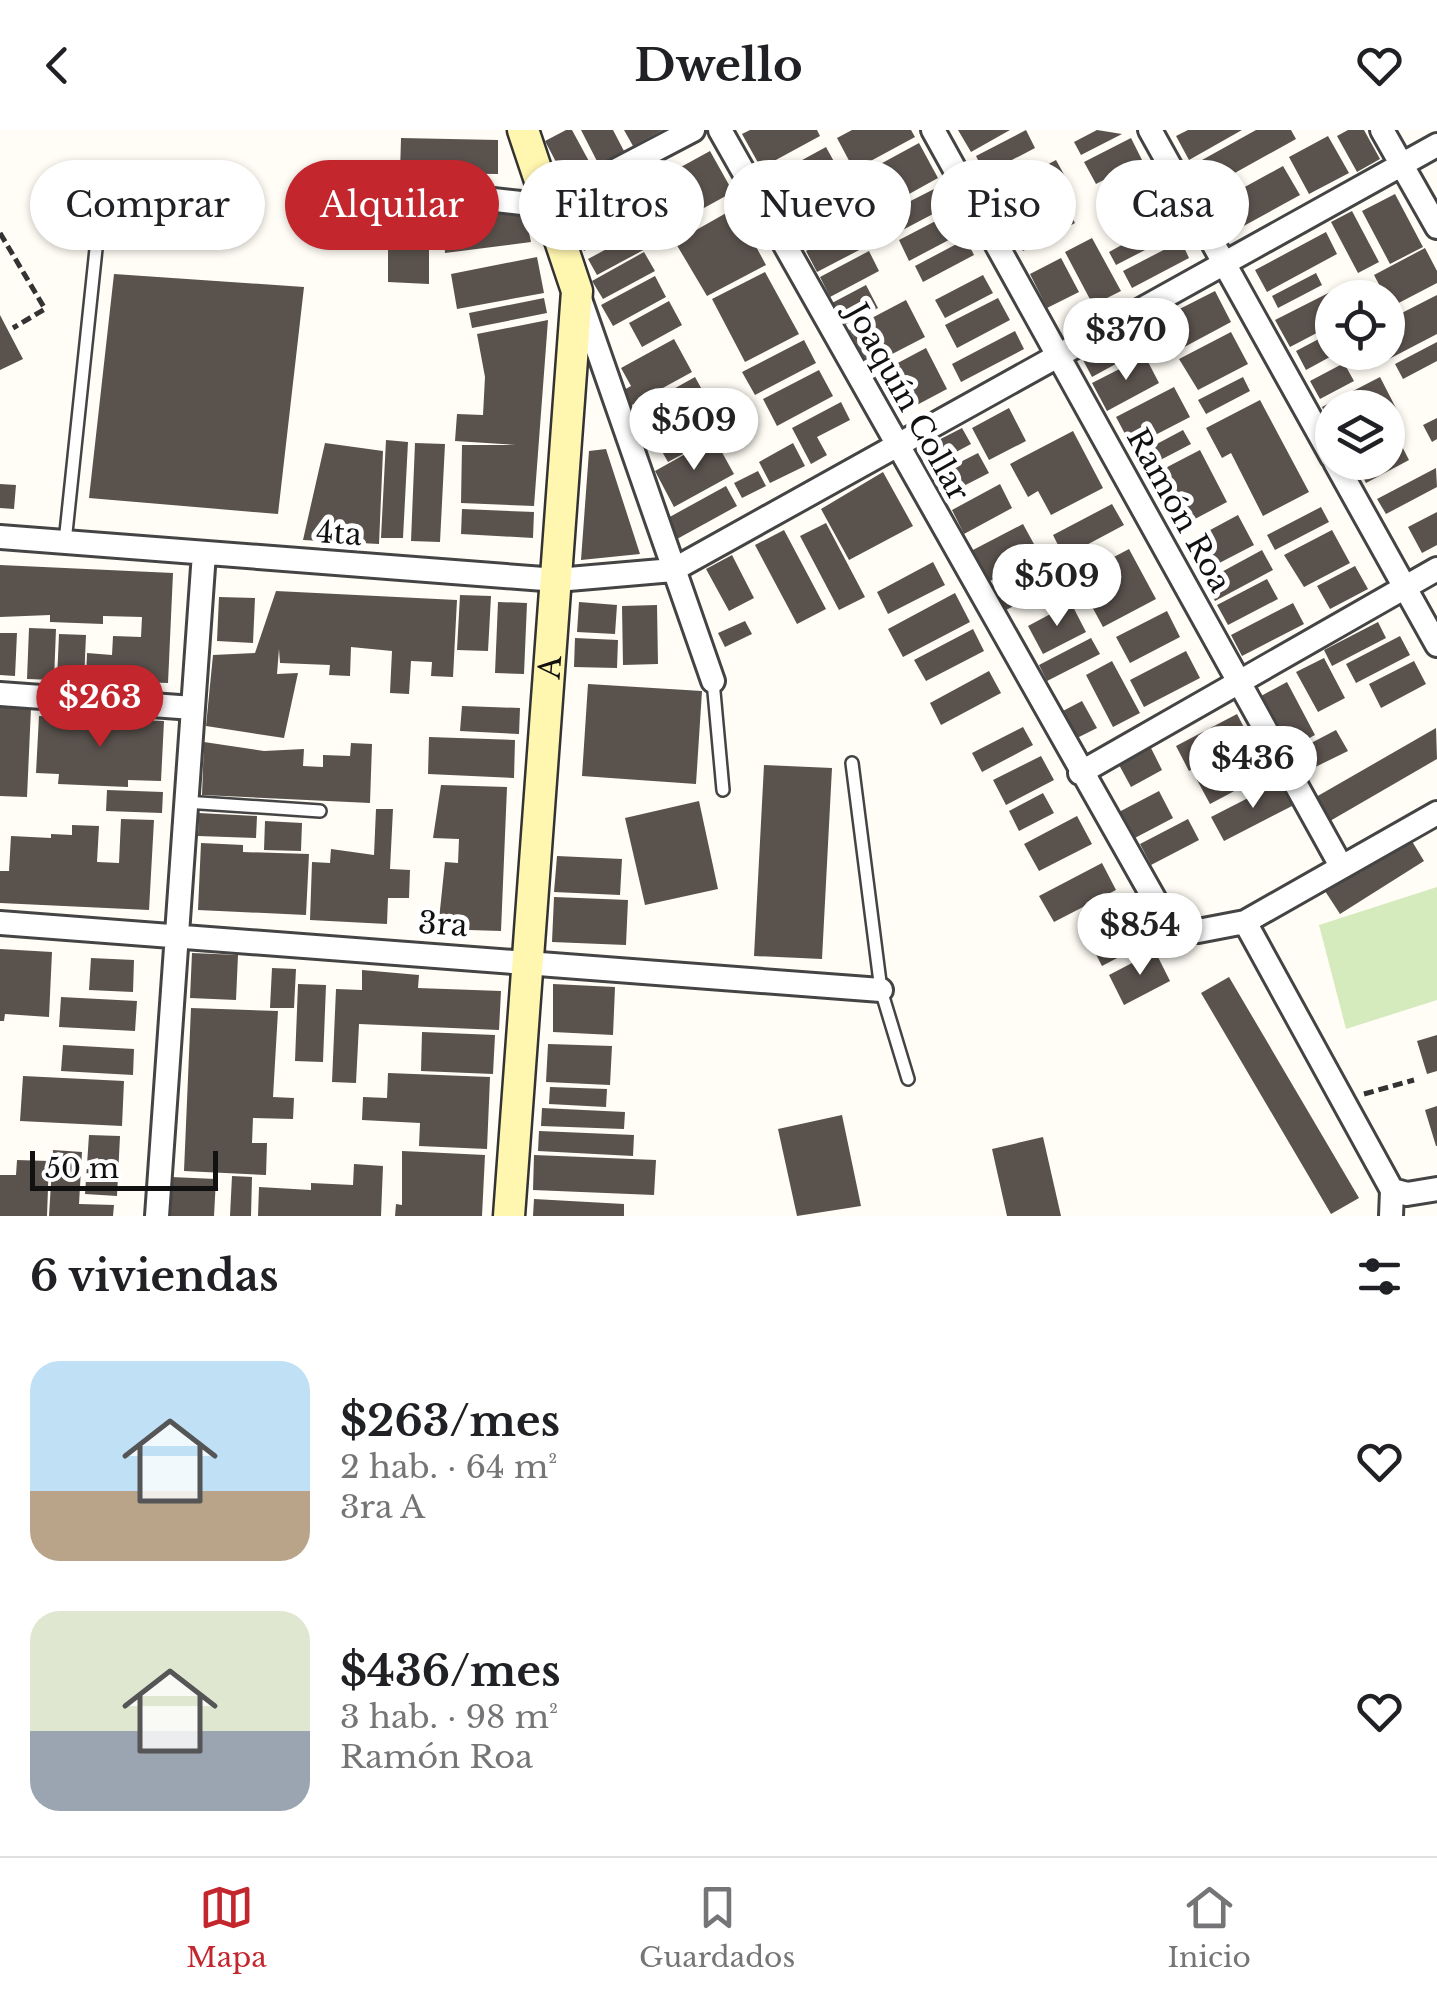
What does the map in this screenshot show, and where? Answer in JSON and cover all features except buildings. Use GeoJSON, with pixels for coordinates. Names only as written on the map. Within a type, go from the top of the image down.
{"type":"FeatureCollection","features":[{"type":"Feature","properties":{"kind":"street","name":"A"},"geometry":{"type":"LineString","coordinates":[[523,130],[533,160]]}},
{"type":"Feature","properties":{"kind":"street"},"geometry":{"type":"LineString","coordinates":[[636,160],[693,130]]}},
{"type":"Feature","properties":{"kind":"street","name":"Joaquín Collar"},"geometry":{"type":"LineString","coordinates":[[720,130],[1160,909],[1198,930],[1245,922]]}},
{"type":"Feature","properties":{"kind":"street","name":"Ramón Roa"},"geometry":{"type":"LineString","coordinates":[[933,130],[1341,866]]}},
{"type":"Feature","properties":{"kind":"street"},"geometry":{"type":"LineString","coordinates":[[1150,130],[1315,426]]}},
{"type":"Feature","properties":{"kind":"street"},"geometry":{"type":"LineString","coordinates":[[1382,130],[1437,226]]}},
{"type":"Feature","properties":{"kind":"street"},"geometry":{"type":"LineString","coordinates":[[673,570],[1437,146]]}},
{"type":"Feature","properties":{"kind":"street","name":"A"},"geometry":{"type":"LineString","coordinates":[[509,1216],[578,291],[564,250]]}},
{"type":"Feature","properties":{"kind":"street"},"geometry":{"type":"LineString","coordinates":[[578,291],[712,681]]}},
{"type":"Feature","properties":{"kind":"street"},"geometry":{"type":"LineString","coordinates":[[1345,480],[1437,645]]}},
{"type":"Feature","properties":{"kind":"street","name":"4ta"},"geometry":{"type":"LineString","coordinates":[[0,537],[557,580],[673,570]]}},
{"type":"Feature","properties":{"kind":"street"},"geometry":{"type":"LineString","coordinates":[[157,1216],[204,553]]}},
{"type":"Feature","properties":{"kind":"street"},"geometry":{"type":"LineString","coordinates":[[1080,773],[1437,570]]}},
{"type":"Feature","properties":{"kind":"street"},"geometry":{"type":"LineString","coordinates":[[0,694],[193,708]]}},
{"type":"Feature","properties":{"kind":"street"},"geometry":{"type":"LineString","coordinates":[[1391,1216],[1392,1190],[1245,922],[1437,813]]}},
{"type":"Feature","properties":{"kind":"street","name":"3ra"},"geometry":{"type":"LineString","coordinates":[[0,922],[881,990]]}},
{"type":"Feature","properties":{"kind":"street"},"geometry":{"type":"LineString","coordinates":[[1392,1190],[1407,1194],[1437,1189]]}},
{"type":"Feature","properties":{"kind":"lane"},"geometry":{"type":"LineString","coordinates":[[65,542],[96,250]]}},
{"type":"Feature","properties":{"kind":"lane"},"geometry":{"type":"LineString","coordinates":[[712,681],[723,790]]}},
{"type":"Feature","properties":{"kind":"lane"},"geometry":{"type":"LineString","coordinates":[[852,764],[881,990],[908,1079]]}},
{"type":"Feature","properties":{"kind":"lane"},"geometry":{"type":"LineString","coordinates":[[186,802],[320,812]]}},
{"type":"Feature","properties":{"kind":"path"},"geometry":{"type":"LineString","coordinates":[[0,234],[45,308],[14,328]]}},
{"type":"Feature","properties":{"kind":"path"},"geometry":{"type":"LineString","coordinates":[[0,254],[9,248]]}},
{"type":"Feature","properties":{"kind":"path"},"geometry":{"type":"LineString","coordinates":[[1343,1099],[1414,1080]]}},
{"type":"Feature","properties":{"kind":"green space"},"geometry":{"type":"Polygon","coordinates":[[[1437,887],[1437,1000],[1346,1029],[1319,925],[1437,887]]]}}]}
